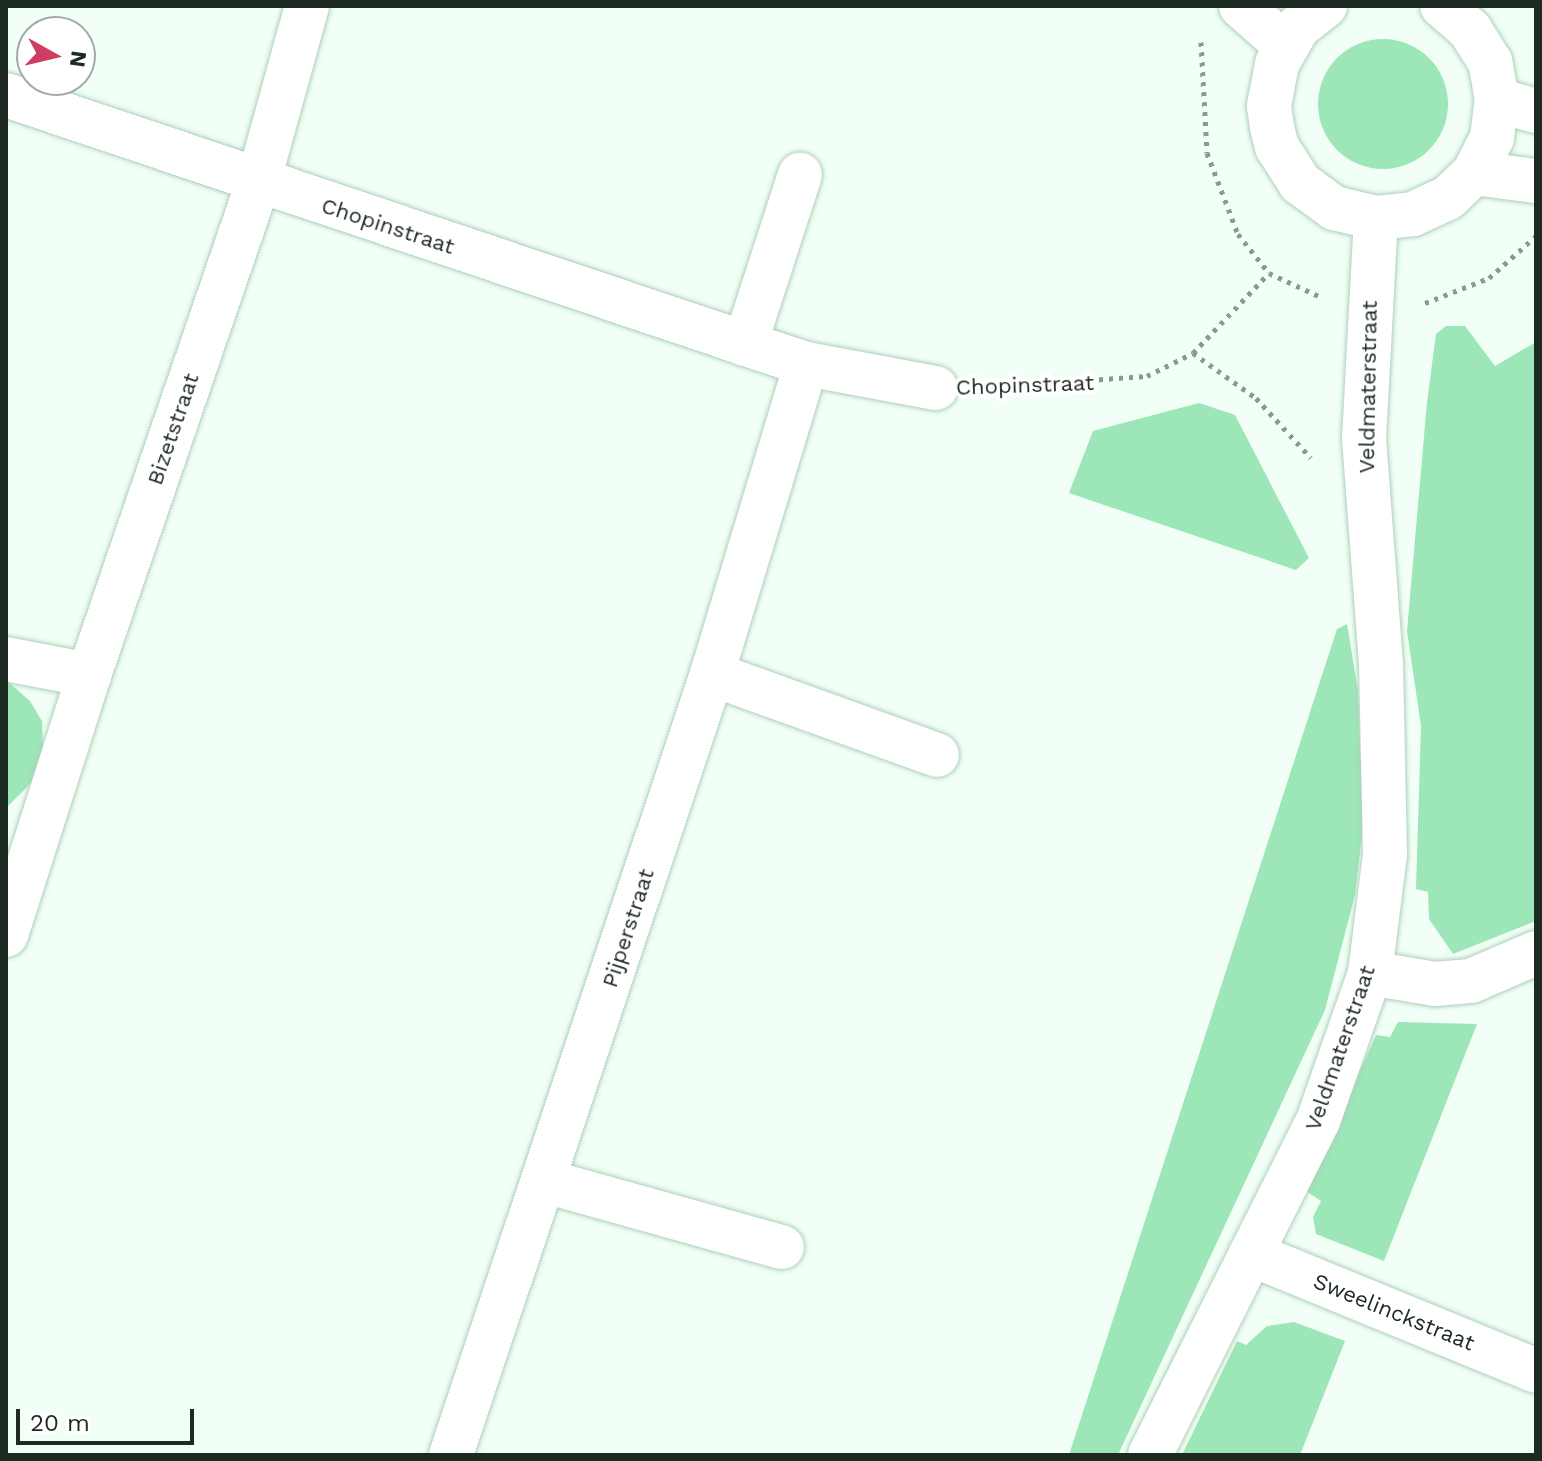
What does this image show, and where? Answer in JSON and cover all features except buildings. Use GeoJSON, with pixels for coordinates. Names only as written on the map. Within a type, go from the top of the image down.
{"type":"FeatureCollection","features":[{"type":"Feature","properties":{"kind":"street"},"geometry":{"type":"LineString","coordinates":[[258,183],[307,6]]}},
{"type":"Feature","properties":{"kind":"street"},"geometry":{"type":"LineString","coordinates":[[1241,6],[1285,45]]}},
{"type":"Feature","properties":{"kind":"street"},"geometry":{"type":"LineString","coordinates":[[1325,6],[1285,45],[1269,106],[1277,147],[1316,197],[1376,218],[1431,208],[1474,173],[1492,138],[1517,106],[1481,45],[1442,6]]}},
{"type":"Feature","properties":{"kind":"street","name":"Chopinstraat"},"geometry":{"type":"LineString","coordinates":[[6,95],[258,183],[806,364],[936,388]]}},
{"type":"Feature","properties":{"kind":"street"},"geometry":{"type":"LineString","coordinates":[[1474,173],[1536,181]]}},
{"type":"Feature","properties":{"kind":"street"},"geometry":{"type":"LineString","coordinates":[[745,344],[800,175]]}},
{"type":"Feature","properties":{"kind":"street","name":"Bizetstraat"},"geometry":{"type":"LineString","coordinates":[[6,935],[89,675],[258,183]]}},
{"type":"Feature","properties":{"kind":"street","name":"Veldmaterstraat"},"geometry":{"type":"LineString","coordinates":[[1150,1455],[1318,1121],[1370,973],[1385,854],[1381,664],[1364,439],[1368,307],[1376,218]]}},
{"type":"Feature","properties":{"kind":"street","name":"Pijperstraat"},"geometry":{"type":"LineString","coordinates":[[451,1455],[712,674],[806,364]]}},
{"type":"Feature","properties":{"kind":"street"},"geometry":{"type":"LineString","coordinates":[[6,659],[89,675]]}},
{"type":"Feature","properties":{"kind":"street"},"geometry":{"type":"LineString","coordinates":[[712,674],[937,755]]}},
{"type":"Feature","properties":{"kind":"street"},"geometry":{"type":"LineString","coordinates":[[1370,973],[1435,984],[1471,981],[1536,953]]}},
{"type":"Feature","properties":{"kind":"street"},"geometry":{"type":"LineString","coordinates":[[545,1181],[782,1247]]}},
{"type":"Feature","properties":{"kind":"street","name":"Sweelinckstraat"},"geometry":{"type":"LineString","coordinates":[[1251,1254],[1536,1371]]}},
{"type":"Feature","properties":{"kind":"path"},"geometry":{"type":"LineString","coordinates":[[1368,307],[1417,305],[1454,295],[1489,278],[1535,239]]}},
{"type":"Feature","properties":{"kind":"path","name":"Chopinstraat"},"geometry":{"type":"LineString","coordinates":[[936,388],[1106,382],[1147,376],[1193,353],[1269,273]]}},
{"type":"Feature","properties":{"kind":"path"},"geometry":{"type":"LineString","coordinates":[[1193,353],[1256,398],[1293,435],[1320,471]]}},
{"type":"Feature","properties":{"kind":"green space"},"geometry":{"type":"Polygon","coordinates":[[[1383,39],[1408,44],[1429,58],[1443,79],[1448,104],[1443,129],[1429,150],[1408,164],[1383,169],[1358,164],[1337,150],[1323,129],[1318,104],[1323,79],[1337,58],[1358,44],[1383,39]]]}},
{"type":"Feature","properties":{"kind":"green space"},"geometry":{"type":"Polygon","coordinates":[[[1446,326],[1465,326],[1495,366],[1536,342],[1536,921],[1453,954],[1429,919],[1428,892],[1416,889],[1421,726],[1407,631],[1427,402],[1436,334],[1446,326]]]}},
{"type":"Feature","properties":{"kind":"green space"},"geometry":{"type":"Polygon","coordinates":[[[1199,403],[1235,415],[1309,558],[1296,570],[1069,493],[1093,431],[1199,403]]]}},
{"type":"Feature","properties":{"kind":"green space"},"geometry":{"type":"Polygon","coordinates":[[[1347,624],[1358,691],[1363,827],[1355,895],[1325,1010],[1118,1455],[1069,1455],[1337,629],[1347,624]]]}},
{"type":"Feature","properties":{"kind":"green space"},"geometry":{"type":"Polygon","coordinates":[[[6,680],[30,701],[42,721],[43,747],[35,779],[6,808],[6,680]]]}},
{"type":"Feature","properties":{"kind":"green space"},"geometry":{"type":"Polygon","coordinates":[[[1398,1022],[1477,1024],[1384,1261],[1316,1234],[1313,1217],[1321,1201],[1306,1191],[1376,1035],[1390,1037],[1398,1022]]]}},
{"type":"Feature","properties":{"kind":"green space"},"geometry":{"type":"Polygon","coordinates":[[[1294,1322],[1345,1341],[1300,1455],[1182,1455],[1237,1341],[1246,1345],[1267,1326],[1294,1322]]]}}]}
